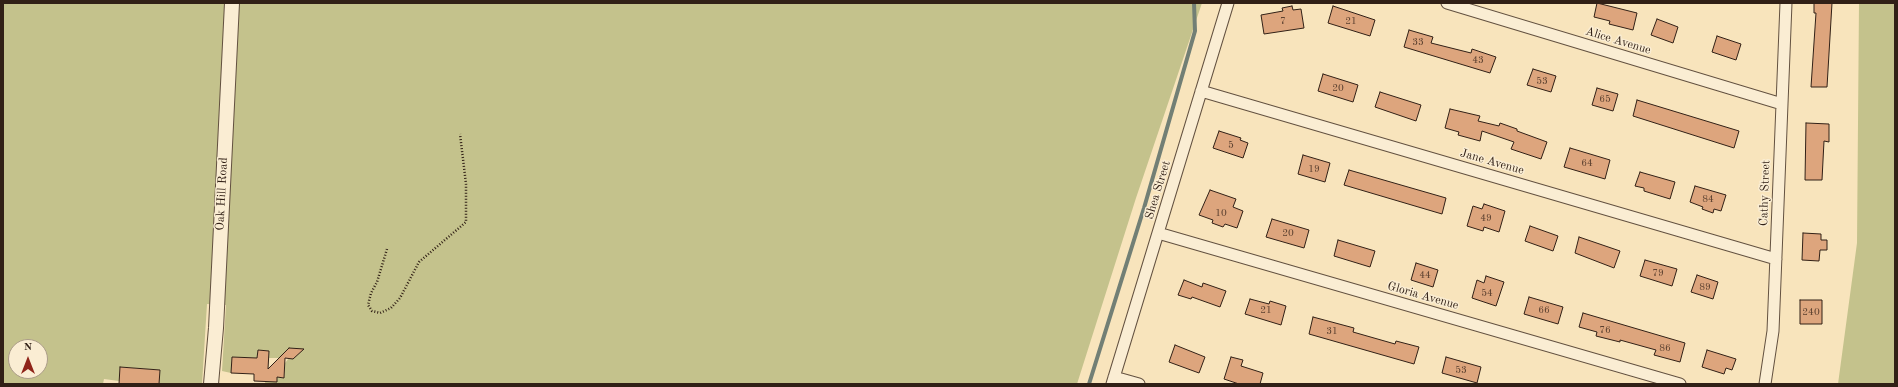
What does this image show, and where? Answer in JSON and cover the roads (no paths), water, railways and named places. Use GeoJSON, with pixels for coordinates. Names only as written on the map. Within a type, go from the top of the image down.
{"type":"FeatureCollection","features":[{"type":"Feature","properties":{"kind":"street","name":"Oak Hill Road"},"geometry":{"type":"LineString","coordinates":[[211,384],[232,3]]}},
{"type":"Feature","properties":{"kind":"street","name":"Shea Street"},"geometry":{"type":"LineString","coordinates":[[1113,380],[1228,3]]}},
{"type":"Feature","properties":{"kind":"street","name":"Alice Avenue"},"geometry":{"type":"LineString","coordinates":[[1447,3],[1782,104]]}},
{"type":"Feature","properties":{"kind":"street","name":"Cathy Street"},"geometry":{"type":"LineString","coordinates":[[1765,384],[1773,331],[1786,3]]}},
{"type":"Feature","properties":{"kind":"street","name":"Jane Avenue"},"geometry":{"type":"LineString","coordinates":[[1201,91],[1776,259]]}},
{"type":"Feature","properties":{"kind":"street","name":"Gloria Avenue"},"geometry":{"type":"LineString","coordinates":[[1158,233],[1680,384]]}},
{"type":"Feature","properties":{"kind":"street"},"geometry":{"type":"LineString","coordinates":[[1113,380],[1139,384]]}},
{"type":"Feature","properties":{"kind":"waterway"},"geometry":{"type":"LineString","coordinates":[[1089,384],[1144,208],[1195,31],[1194,3]]}}]}
